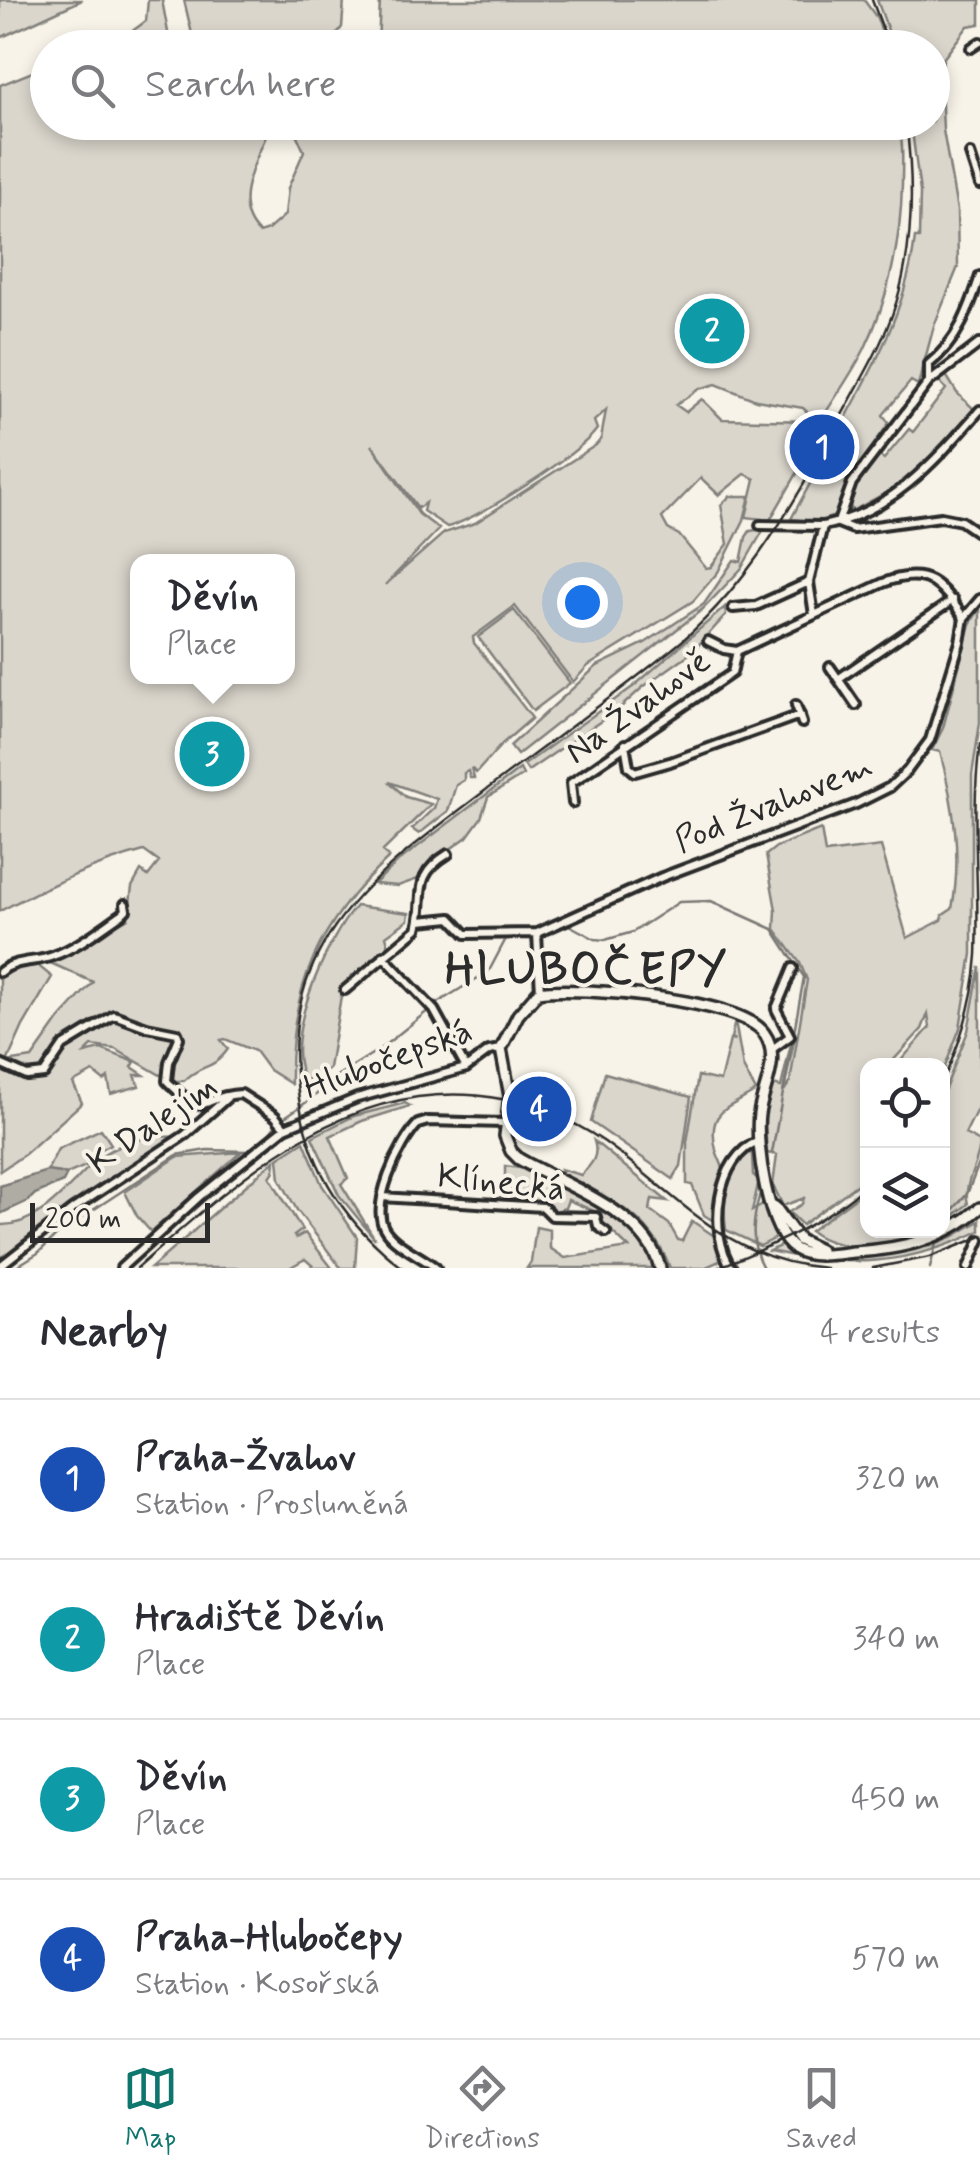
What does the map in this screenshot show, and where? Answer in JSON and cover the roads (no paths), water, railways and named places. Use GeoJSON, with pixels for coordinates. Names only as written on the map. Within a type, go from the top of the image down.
{"type":"FeatureCollection","features":[{"type":"Feature","properties":{"kind":"street"},"geometry":{"type":"LineString","coordinates":[[971,48],[980,42]]}},
{"type":"Feature","properties":{"kind":"street"},"geometry":{"type":"LineString","coordinates":[[970,154],[980,185]]}},
{"type":"Feature","properties":{"kind":"street"},"geometry":{"type":"LineString","coordinates":[[929,382],[929,364],[957,336],[980,276]]}},
{"type":"Feature","properties":{"kind":"street"},"geometry":{"type":"LineString","coordinates":[[838,523],[852,482],[929,382],[980,342]]}},
{"type":"Feature","properties":{"kind":"street"},"geometry":{"type":"LineString","coordinates":[[760,525],[838,523],[898,494],[914,482],[980,410]]}},
{"type":"Feature","properties":{"kind":"street"},"geometry":{"type":"LineString","coordinates":[[838,523],[853,529],[952,518],[980,534]]}},
{"type":"Feature","properties":{"kind":"street"},"geometry":{"type":"LineString","coordinates":[[814,615],[808,582],[823,526]]}},
{"type":"Feature","properties":{"kind":"street","name":"Na Žvahově"},"geometry":{"type":"LineString","coordinates":[[708,642],[737,651],[882,583],[906,576],[934,582],[953,600]]}},
{"type":"Feature","properties":{"kind":"street"},"geometry":{"type":"LineString","coordinates":[[733,608],[756,606],[808,582]]}},
{"type":"Feature","properties":{"kind":"street","name":"Pod Žvahovem"},"geometry":{"type":"LineString","coordinates":[[420,921],[451,918],[466,934],[537,933],[662,878],[829,815],[890,787],[908,771],[930,740],[964,618],[980,599]]}},
{"type":"Feature","properties":{"kind":"street"},"geometry":{"type":"LineString","coordinates":[[838,679],[953,600],[964,618]]}},
{"type":"Feature","properties":{"kind":"street","name":"Na Žvahově"},"geometry":{"type":"LineString","coordinates":[[574,803],[570,783],[732,672],[737,651]]}},
{"type":"Feature","properties":{"kind":"street"},"geometry":{"type":"LineString","coordinates":[[830,666],[856,706]]}},
{"type":"Feature","properties":{"kind":"street"},"geometry":{"type":"LineString","coordinates":[[625,744],[628,767],[635,772],[801,719],[796,705]]}},
{"type":"Feature","properties":{"kind":"street"},"geometry":{"type":"LineString","coordinates":[[345,990],[417,928],[422,882],[432,865],[448,854]]}},
{"type":"Feature","properties":{"kind":"street"},"geometry":{"type":"LineString","coordinates":[[0,972],[15,963],[50,958],[68,949],[122,914],[125,904]]}},
{"type":"Feature","properties":{"kind":"street"},"geometry":{"type":"LineString","coordinates":[[537,933],[540,992],[614,991],[681,1002],[751,1021],[765,1034],[771,1050],[770,1070],[758,1121],[759,1141],[775,1223],[792,1248],[808,1254],[890,1250],[946,1232],[980,1208]]}},
{"type":"Feature","properties":{"kind":"street"},"geometry":{"type":"LineString","coordinates":[[383,956],[432,1007],[466,1068]]}},
{"type":"Feature","properties":{"kind":"street"},"geometry":{"type":"LineString","coordinates":[[771,1050],[790,1036],[776,1010],[792,968]]}},
{"type":"Feature","properties":{"kind":"street","name":"Hlubočepská"},"geometry":{"type":"LineString","coordinates":[[122,1268],[280,1122],[466,1068],[490,1051],[501,1049],[518,1015],[540,992]]}},
{"type":"Feature","properties":{"kind":"street"},"geometry":{"type":"LineString","coordinates":[[0,1064],[27,1076],[44,1074],[64,1046],[108,1018],[120,1016],[178,1033],[180,1038],[167,1081],[191,1104],[200,1106],[228,1097]]}},
{"type":"Feature","properties":{"kind":"street"},"geometry":{"type":"LineString","coordinates":[[501,1049],[510,1096],[504,1123],[507,1144],[515,1156],[631,1222],[651,1244],[660,1268]]}},
{"type":"Feature","properties":{"kind":"street","name":"K Dalejím"},"geometry":{"type":"LineString","coordinates":[[0,1266],[73,1209],[169,1146],[228,1097],[241,1094],[280,1122]]}},
{"type":"Feature","properties":{"kind":"street"},"geometry":{"type":"LineString","coordinates":[[200,1106],[204,1119]]}},
{"type":"Feature","properties":{"kind":"street"},"geometry":{"type":"LineString","coordinates":[[436,1268],[387,1232],[380,1218],[382,1197],[404,1146],[418,1124],[428,1120],[504,1123]]}},
{"type":"Feature","properties":{"kind":"street"},"geometry":{"type":"LineString","coordinates":[[732,1268],[722,1246],[722,1190],[744,1148],[759,1141]]}},
{"type":"Feature","properties":{"kind":"street","name":"Klínecká"},"geometry":{"type":"LineString","coordinates":[[382,1197],[542,1207],[552,1216],[596,1217],[598,1226],[606,1232]]}},
{"type":"Feature","properties":{"kind":"street"},"geometry":{"type":"LineString","coordinates":[[968,1268],[980,1240]]}},
{"type":"Feature","properties":{"kind":"waterway"},"geometry":{"type":"LineString","coordinates":[[567,924],[605,940],[633,932],[679,902],[711,901],[773,929],[804,977],[772,1153]]}},
{"type":"Feature","properties":{"kind":"waterway"},"geometry":{"type":"LineString","coordinates":[[514,930],[538,928]]}},
{"type":"Feature","properties":{"kind":"waterway"},"geometry":{"type":"LineString","coordinates":[[282,1119],[439,1002],[489,971],[508,935]]}},
{"type":"Feature","properties":{"kind":"waterway"},"geometry":{"type":"LineString","coordinates":[[14,1268],[38,1253],[61,1231],[177,1155],[207,1150],[247,1151],[265,1139],[276,1125]]}},
{"type":"Feature","properties":{"kind":"waterway"},"geometry":{"type":"LineString","coordinates":[[950,1213],[967,1194],[980,1161]]}},
{"type":"Feature","properties":{"kind":"waterway"},"geometry":{"type":"LineString","coordinates":[[760,1193],[754,1231],[763,1268]]}},
{"type":"Feature","properties":{"kind":"waterway"},"geometry":{"type":"LineString","coordinates":[[930,1268],[937,1240]]}},
{"type":"Feature","properties":{"kind":"railway"},"geometry":{"type":"LineString","coordinates":[[872,0],[883,30]]}},
{"type":"Feature","properties":{"kind":"railway"},"geometry":{"type":"LineString","coordinates":[[403,1268],[366,1235],[335,1196],[305,1130],[295,1049],[301,1001],[316,959],[339,921],[403,855],[682,641],[754,562],[826,445],[890,322],[905,269],[910,227],[907,140]]}},
{"type":"Feature","properties":{"kind":"railway"},"geometry":{"type":"LineString","coordinates":[[950,1064],[966,1021],[975,972],[980,745]]}},
{"type":"Feature","properties":{"kind":"railway"},"geometry":{"type":"LineString","coordinates":[[137,1268],[217,1199],[302,1139],[348,1116],[396,1101],[447,1094],[501,1099],[562,1118],[605,1142],[689,1210],[738,1242],[764,1255],[826,1268]]}},
{"type":"Feature","properties":{"kind":"railway"},"geometry":{"type":"LineString","coordinates":[[717,1268],[815,1222],[860,1190]]}},
{"type":"Feature","properties":{"kind":"railway"},"geometry":{"type":"LineString","coordinates":[[873,1268],[930,1257],[980,1237]]}},
{"type":"Feature","properties":{"kind":"place","name":"Hradiště Děvín"},"geometry":{"type":"Point","coordinates":[712,331]}},
{"type":"Feature","properties":{"kind":"place","name":"Praha-Žvahov"},"geometry":{"type":"Point","coordinates":[822,447]}},
{"type":"Feature","properties":{"kind":"place","name":"Děvín"},"geometry":{"type":"Point","coordinates":[212,754]}},
{"type":"Feature","properties":{"kind":"place","name":"Praha-Hlubočepy"},"geometry":{"type":"Point","coordinates":[539,1109]}},
{"type":"Feature","properties":{"kind":"district","name":"HLUBOČEPY"},"geometry":{"type":"Point","coordinates":[587,970]}}]}
